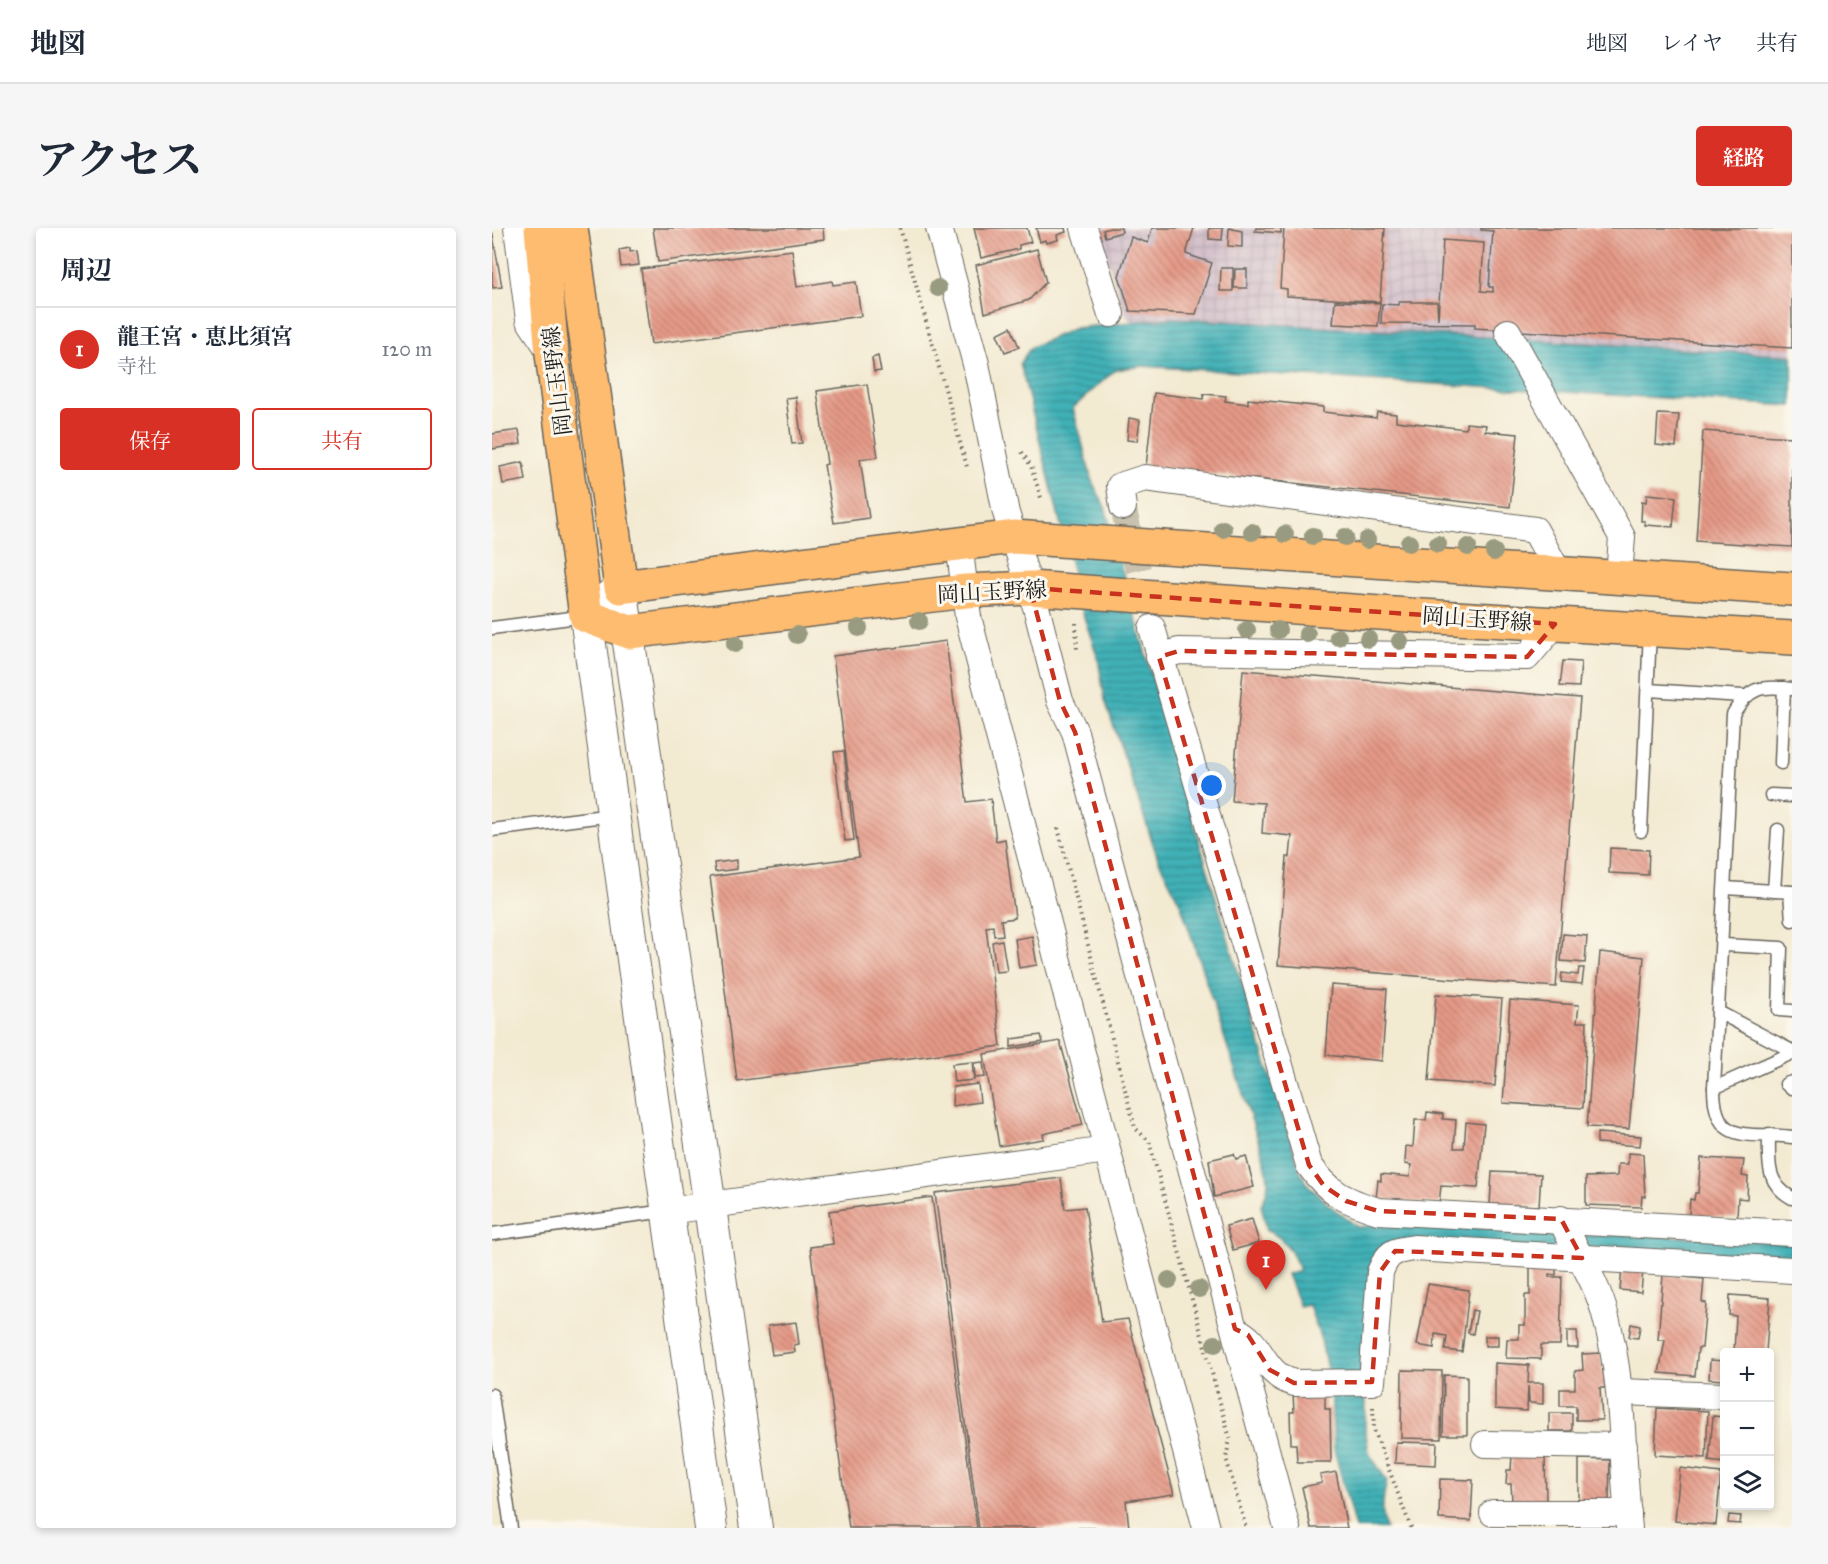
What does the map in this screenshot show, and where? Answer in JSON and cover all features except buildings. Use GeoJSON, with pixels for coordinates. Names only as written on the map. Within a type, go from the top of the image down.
{"type":"FeatureCollection","features":[{"type":"Feature","properties":{"kind":"main road","name":"岡山玉野線"},"geometry":{"type":"LineString","coordinates":[[542,228],[552,354],[586,616],[629,632],[966,591],[1030,588],[1792,638]]}},
{"type":"Feature","properties":{"kind":"main road","name":"岡山玉野線"},"geometry":{"type":"LineString","coordinates":[[571,228],[621,587]]}},
{"type":"Feature","properties":{"kind":"main road"},"geometry":{"type":"LineString","coordinates":[[621,587],[1014,537],[1792,589]]}},
{"type":"Feature","properties":{"kind":"street"},"geometry":{"type":"LineString","coordinates":[[517,228],[530,320],[552,354]]}},
{"type":"Feature","properties":{"kind":"street"},"geometry":{"type":"LineString","coordinates":[[939,228],[976,364],[1006,513],[1030,588],[1060,701],[1075,732],[1287,1528]]}},
{"type":"Feature","properties":{"kind":"street"},"geometry":{"type":"LineString","coordinates":[[1084,228],[1111,314]]}},
{"type":"Feature","properties":{"kind":"street"},"geometry":{"type":"LineString","coordinates":[[1508,332],[1552,407],[1622,537],[1619,577]]}},
{"type":"Feature","properties":{"kind":"street"},"geometry":{"type":"LineString","coordinates":[[1123,507],[1119,486],[1146,478],[1535,530],[1559,574]]}},
{"type":"Feature","properties":{"kind":"street"},"geometry":{"type":"LineString","coordinates":[[959,543],[969,617],[1206,1528]]}},
{"type":"Feature","properties":{"kind":"street"},"geometry":{"type":"LineString","coordinates":[[711,1528],[586,616],[621,587],[712,1206],[756,1528]]}},
{"type":"Feature","properties":{"kind":"street"},"geometry":{"type":"LineString","coordinates":[[1159,657],[1179,651],[1527,657],[1555,624]]}},
{"type":"Feature","properties":{"kind":"street"},"geometry":{"type":"LineString","coordinates":[[1152,628],[1309,1165],[1324,1186],[1346,1201],[1378,1211],[1792,1270]]}},
{"type":"Feature","properties":{"kind":"street"},"geometry":{"type":"LineString","coordinates":[[668,1211],[1107,1150]]}},
{"type":"Feature","properties":{"kind":"street"},"geometry":{"type":"LineString","coordinates":[[1235,1329],[1248,1335],[1270,1370],[1284,1380],[1325,1384],[1371,1382],[1380,1272],[1386,1258],[1395,1251],[1571,1239],[1792,1233]]}},
{"type":"Feature","properties":{"kind":"street"},"geometry":{"type":"LineString","coordinates":[[1493,1513],[1629,1520],[1621,1392],[1605,1312],[1571,1239]]}},
{"type":"Feature","properties":{"kind":"street"},"geometry":{"type":"LineString","coordinates":[[1621,1392],[1720,1396]]}},
{"type":"Feature","properties":{"kind":"street"},"geometry":{"type":"LineString","coordinates":[[1485,1444],[1624,1446]]}},
{"type":"Feature","properties":{"kind":"lane"},"geometry":{"type":"LineString","coordinates":[[492,628],[586,616]]}},
{"type":"Feature","properties":{"kind":"lane"},"geometry":{"type":"LineString","coordinates":[[1641,831],[1650,629]]}},
{"type":"Feature","properties":{"kind":"lane"},"geometry":{"type":"LineString","coordinates":[[1648,690],[1743,696],[1760,688],[1788,688],[1781,763]]}},
{"type":"Feature","properties":{"kind":"lane"},"geometry":{"type":"LineString","coordinates":[[1743,696],[1733,714],[1731,728],[1714,1110],[1722,1125],[1740,1136],[1769,1134],[1792,1137]]}},
{"type":"Feature","properties":{"kind":"lane"},"geometry":{"type":"LineString","coordinates":[[1771,795],[1792,796]]}},
{"type":"Feature","properties":{"kind":"lane"},"geometry":{"type":"LineString","coordinates":[[492,830],[614,814]]}},
{"type":"Feature","properties":{"kind":"lane"},"geometry":{"type":"LineString","coordinates":[[1774,891],[1778,830]]}},
{"type":"Feature","properties":{"kind":"lane"},"geometry":{"type":"LineString","coordinates":[[1725,888],[1791,892],[1792,920]]}},
{"type":"Feature","properties":{"kind":"lane"},"geometry":{"type":"LineString","coordinates":[[1723,945],[1781,948],[1779,1010],[1792,1011]]}},
{"type":"Feature","properties":{"kind":"lane"},"geometry":{"type":"LineString","coordinates":[[1720,1013],[1792,1052]]}},
{"type":"Feature","properties":{"kind":"lane"},"geometry":{"type":"LineString","coordinates":[[1714,1088],[1792,1052]]}},
{"type":"Feature","properties":{"kind":"lane"},"geometry":{"type":"LineString","coordinates":[[1792,1082],[1786,1084],[1792,1088]]}},
{"type":"Feature","properties":{"kind":"lane"},"geometry":{"type":"LineString","coordinates":[[1769,1134],[1769,1173],[1785,1194],[1792,1198]]}},
{"type":"Feature","properties":{"kind":"lane"},"geometry":{"type":"LineString","coordinates":[[492,1234],[668,1211]]}},
{"type":"Feature","properties":{"kind":"lane"},"geometry":{"type":"LineString","coordinates":[[492,1395],[511,1528]]}},
{"type":"Feature","properties":{"kind":"path"},"geometry":{"type":"LineString","coordinates":[[900,228],[969,471]]}},
{"type":"Feature","properties":{"kind":"path"},"geometry":{"type":"LineString","coordinates":[[1058,828],[1135,1128],[1149,1141],[1224,1416],[1230,1439],[1226,1458],[1246,1528]]}},
{"type":"Feature","properties":{"kind":"path"},"geometry":{"type":"LineString","coordinates":[[1371,1382],[1374,1430],[1411,1528]]}},
{"type":"Feature","properties":{"kind":"highlighted area"},"geometry":{"type":"Polygon","coordinates":[[[1030,588],[1555,624],[1527,657],[1179,651],[1159,657],[1309,1165],[1324,1186],[1346,1201],[1378,1211],[1561,1219],[1582,1258],[1395,1251],[1380,1272],[1372,1382],[1294,1383],[1270,1370],[1248,1335],[1235,1329],[1075,732],[1060,701],[1030,588]]]}},
{"type":"Feature","properties":{"kind":"shaded area"},"geometry":{"type":"Polygon","coordinates":[[[1098,228],[1792,228],[1792,356],[1172,318],[1131,322],[1124,311],[1098,228]]]}},
{"type":"Feature","properties":{"kind":"water"},"geometry":{"type":"Polygon","coordinates":[[[1172,318],[1792,356],[1792,406],[1142,366],[1115,370],[1073,408],[1092,481],[1105,507],[1175,758],[1249,1008],[1301,1173],[1309,1186],[1358,1227],[1388,1223],[1792,1242],[1792,1267],[1393,1244],[1375,1252],[1371,1269],[1365,1428],[1369,1453],[1387,1481],[1383,1505],[1386,1528],[1355,1528],[1334,1449],[1331,1389],[1321,1340],[1309,1305],[1300,1307],[1287,1274],[1300,1270],[1294,1257],[1284,1242],[1267,1230],[1261,1205],[1268,1185],[1266,1166],[1181,905],[1158,859],[1105,700],[1098,658],[1084,617],[1020,363],[1031,347],[1075,328],[1172,318]]]}},
{"type":"Feature","properties":{"kind":"tunnel"},"geometry":{"type":"LineString","coordinates":[[1123,507],[1152,628]]}},
{"type":"Feature","properties":{"kind":"place","name":"龍王宮・恵比須宮"},"geometry":{"type":"Point","coordinates":[1266,1290]}}]}
